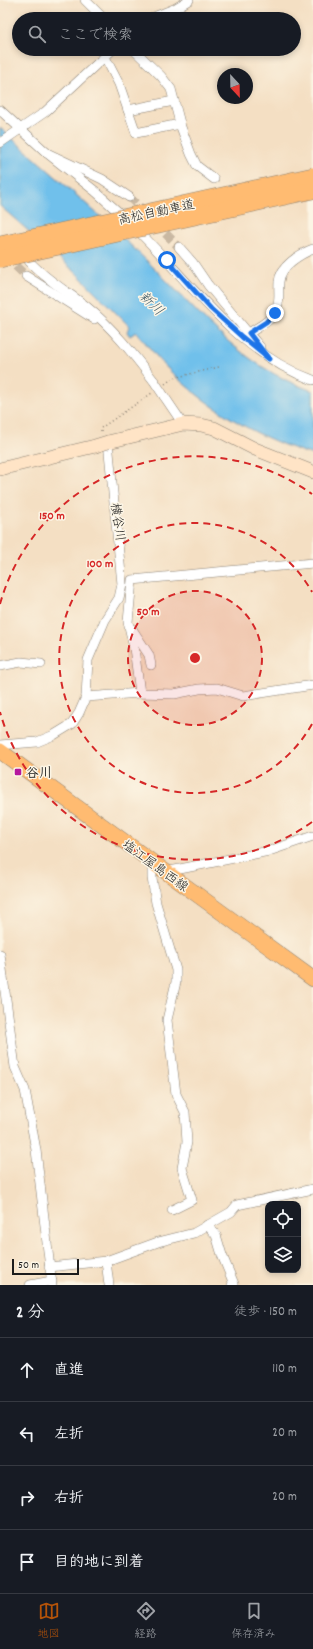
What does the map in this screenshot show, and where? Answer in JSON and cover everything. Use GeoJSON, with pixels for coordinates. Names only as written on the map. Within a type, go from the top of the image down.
{"type":"FeatureCollection","features":[{"type":"Feature","properties":{"kind":"highway","name":"高松自動車道"},"geometry":{"type":"LineString","coordinates":[[1,239],[313,176]]}},
{"type":"Feature","properties":{"kind":"highway","name":"高松自動車道"},"geometry":{"type":"LineString","coordinates":[[0,259],[313,190]]}},
{"type":"Feature","properties":{"kind":"main road","name":"塩江屋島西線"},"geometry":{"type":"LineString","coordinates":[[0,751],[313,979]]}},
{"type":"Feature","properties":{"kind":"street"},"geometry":{"type":"LineString","coordinates":[[86,0],[97,12]]}},
{"type":"Feature","properties":{"kind":"street"},"geometry":{"type":"LineString","coordinates":[[166,12],[189,0]]}},
{"type":"Feature","properties":{"kind":"street"},"geometry":{"type":"LineString","coordinates":[[140,56],[161,76],[171,89],[180,124],[197,166],[214,179]]}},
{"type":"Feature","properties":{"kind":"street"},"geometry":{"type":"LineString","coordinates":[[0,143],[60,99],[105,57],[119,84],[136,133],[180,124]]}},
{"type":"Feature","properties":{"kind":"street"},"geometry":{"type":"LineString","coordinates":[[128,110],[174,101]]}},
{"type":"Feature","properties":{"kind":"street"},"geometry":{"type":"LineString","coordinates":[[0,110],[19,130],[118,212],[152,244],[211,309],[242,337],[269,359],[313,380]]}},
{"type":"Feature","properties":{"kind":"street"},"geometry":{"type":"LineString","coordinates":[[46,153],[102,179],[129,197]]}},
{"type":"Feature","properties":{"kind":"street"},"geometry":{"type":"LineString","coordinates":[[179,247],[193,262],[208,285],[269,359]]}},
{"type":"Feature","properties":{"kind":"street"},"geometry":{"type":"LineString","coordinates":[[249,333],[266,322],[275,313],[280,301],[279,280],[283,269],[291,262],[313,249]]}},
{"type":"Feature","properties":{"kind":"street"},"geometry":{"type":"LineString","coordinates":[[29,261],[37,270],[88,308],[108,328],[159,388],[183,424]]}},
{"type":"Feature","properties":{"kind":"street"},"geometry":{"type":"LineString","coordinates":[[26,276],[108,328]]}},
{"type":"Feature","properties":{"kind":"street"},"geometry":{"type":"LineString","coordinates":[[0,469],[101,441],[183,424],[214,428],[256,449],[313,472]]}},
{"type":"Feature","properties":{"kind":"street"},"geometry":{"type":"LineString","coordinates":[[101,441],[122,584],[124,615],[149,655],[150,665]]}},
{"type":"Feature","properties":{"kind":"street"},"geometry":{"type":"LineString","coordinates":[[140,693],[134,648],[128,622],[132,580],[313,563]]}},
{"type":"Feature","properties":{"kind":"street"},"geometry":{"type":"LineString","coordinates":[[0,745],[37,742],[54,735],[72,724],[80,713],[86,697],[88,660],[105,620],[119,598],[122,584]]}},
{"type":"Feature","properties":{"kind":"street"},"geometry":{"type":"LineString","coordinates":[[0,666],[21,662],[41,664]]}},
{"type":"Feature","properties":{"kind":"street"},"geometry":{"type":"LineString","coordinates":[[86,697],[140,693],[174,694],[199,689],[217,688],[243,696],[313,685]]}},
{"type":"Feature","properties":{"kind":"street"},"geometry":{"type":"LineString","coordinates":[[165,872],[269,852],[313,836]]}},
{"type":"Feature","properties":{"kind":"street"},"geometry":{"type":"LineString","coordinates":[[152,862],[156,903],[176,970],[176,982],[167,1020],[176,1094],[185,1112],[187,1142],[182,1168],[192,1200],[172,1210]]}},
{"type":"Feature","properties":{"kind":"street"},"geometry":{"type":"LineString","coordinates":[[0,954],[15,1067],[25,1090],[36,1150],[52,1283],[30,1285]]}},
{"type":"Feature","properties":{"kind":"street"},"geometry":{"type":"LineString","coordinates":[[49,1267],[106,1261],[158,1242],[194,1233],[231,1212],[237,1205],[313,1189]]}},
{"type":"Feature","properties":{"kind":"street"},"geometry":{"type":"LineString","coordinates":[[207,1225],[216,1235],[222,1255],[234,1284],[232,1285]]}},
{"type":"Feature","properties":{"kind":"street"},"geometry":{"type":"LineString","coordinates":[[106,1261],[109,1285]]}},
{"type":"Feature","properties":{"kind":"path"},"geometry":{"type":"LineString","coordinates":[[159,388],[173,378],[220,367]]}},
{"type":"Feature","properties":{"kind":"path"},"geometry":{"type":"LineString","coordinates":[[101,441],[101,428],[154,392]]}},
{"type":"Feature","properties":{"kind":"water","name":"新川"},"geometry":{"type":"Polygon","coordinates":[[[0,128],[107,223],[200,315],[240,351],[262,367],[286,380],[313,391],[313,455],[274,441],[255,432],[219,410],[185,385],[161,362],[136,332],[130,336],[127,332],[129,326],[73,270],[0,206],[0,128]]]}},
{"type":"Feature","properties":{"kind":"tunnel"},"geometry":{"type":"LineString","coordinates":[[129,197],[146,213]]}},
{"type":"Feature","properties":{"kind":"tunnel"},"geometry":{"type":"LineString","coordinates":[[156,224],[179,247]]}},
{"type":"Feature","properties":{"kind":"tunnel"},"geometry":{"type":"LineString","coordinates":[[6,257],[26,276]]}},
{"type":"Feature","properties":{"kind":"place","name":"谷川"},"geometry":{"type":"Point","coordinates":[18,772]}},
{"type":"Feature","properties":{"kind":"route"},"geometry":{"type":"LineString","coordinates":[[167,260],[211,309],[269,359],[249,333],[266,322],[275,313]]}}]}
